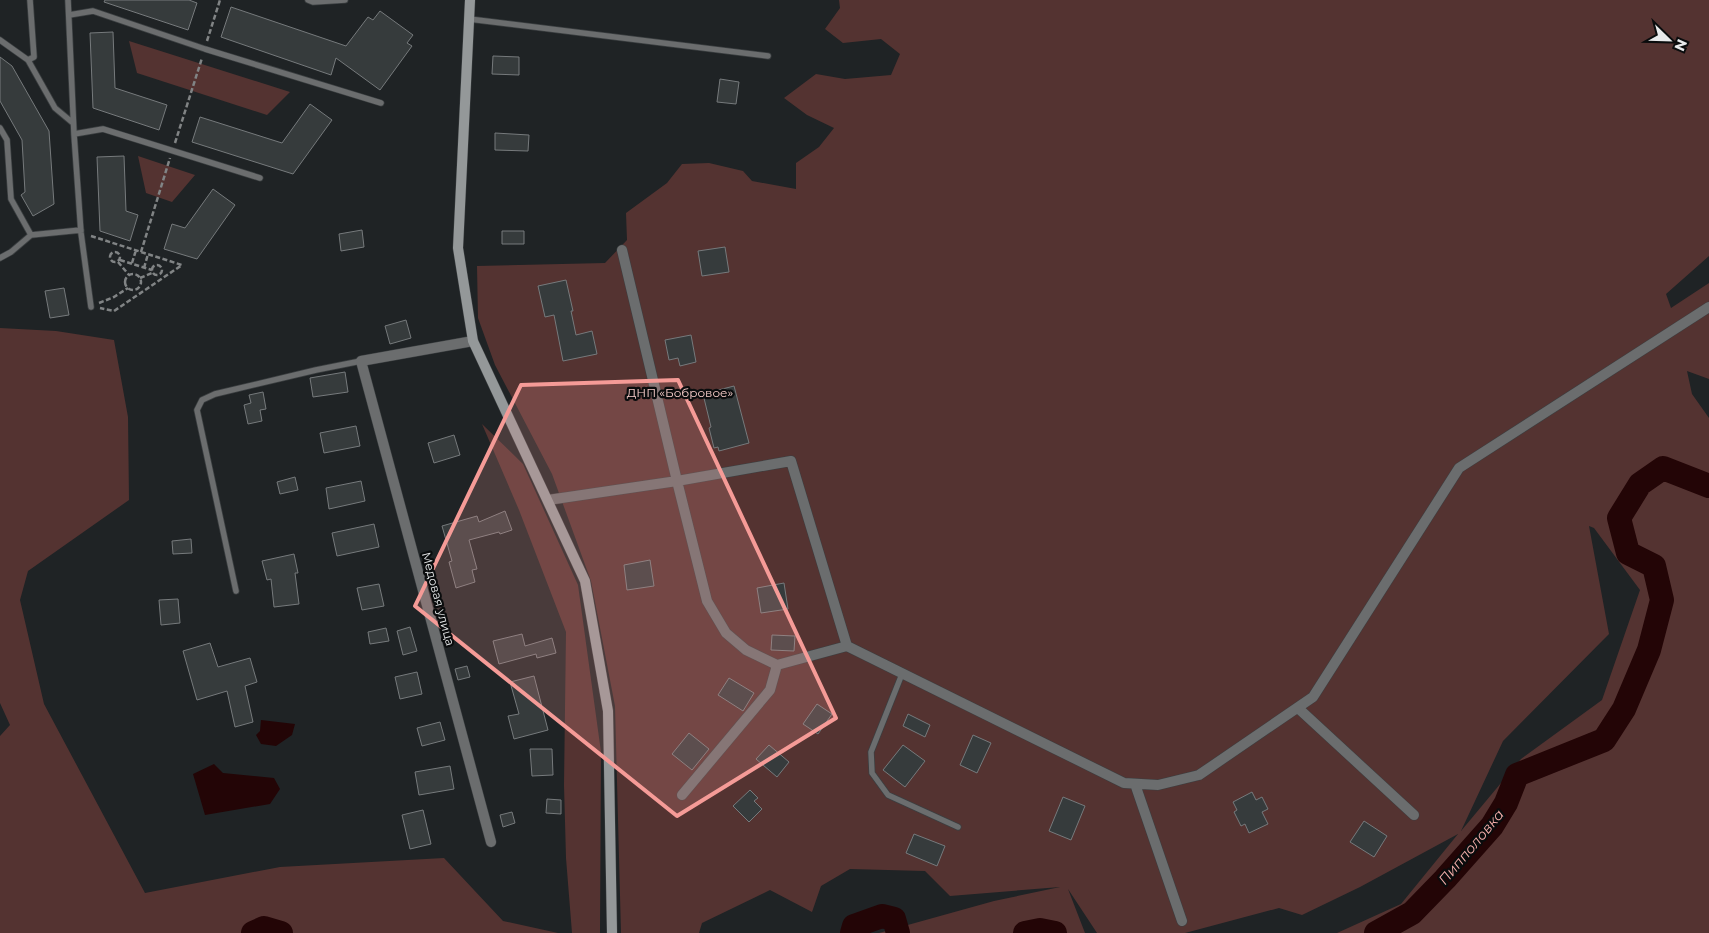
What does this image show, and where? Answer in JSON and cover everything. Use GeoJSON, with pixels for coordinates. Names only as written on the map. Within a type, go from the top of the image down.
{"type":"FeatureCollection","features":[{"type":"Feature","properties":{"kind":"main road"},"geometry":{"type":"LineString","coordinates":[[470,0],[458,248],[473,341],[585,581],[608,711],[612,933]]}},
{"type":"Feature","properties":{"kind":"street"},"geometry":{"type":"LineString","coordinates":[[622,250],[707,601],[726,633],[746,650],[778,665],[847,646],[1124,783],[1135,784],[1158,785],[1200,776],[1313,697],[1459,468],[1709,307]]}},
{"type":"Feature","properties":{"kind":"street"},"geometry":{"type":"LineString","coordinates":[[361,362],[473,341]]}},
{"type":"Feature","properties":{"kind":"street","name":"Медовая улица"},"geometry":{"type":"LineString","coordinates":[[361,362],[491,842]]}},
{"type":"Feature","properties":{"kind":"street"},"geometry":{"type":"LineString","coordinates":[[548,500],[677,481],[791,461],[847,646]]}},
{"type":"Feature","properties":{"kind":"street"},"geometry":{"type":"LineString","coordinates":[[682,795],[770,690],[778,665]]}},
{"type":"Feature","properties":{"kind":"street"},"geometry":{"type":"LineString","coordinates":[[1298,708],[1414,815]]}},
{"type":"Feature","properties":{"kind":"street"},"geometry":{"type":"LineString","coordinates":[[1135,784],[1182,921]]}},
{"type":"Feature","properties":{"kind":"lane"},"geometry":{"type":"LineString","coordinates":[[28,60],[34,57],[30,0]]}},
{"type":"Feature","properties":{"kind":"lane"},"geometry":{"type":"LineString","coordinates":[[68,0],[73,122],[81,232],[91,307]]}},
{"type":"Feature","properties":{"kind":"lane"},"geometry":{"type":"LineString","coordinates":[[308,0],[313,2],[345,0]]}},
{"type":"Feature","properties":{"kind":"lane"},"geometry":{"type":"LineString","coordinates":[[69,15],[93,12],[205,49],[381,103]]}},
{"type":"Feature","properties":{"kind":"lane"},"geometry":{"type":"LineString","coordinates":[[469,18],[768,56]]}},
{"type":"Feature","properties":{"kind":"lane"},"geometry":{"type":"LineString","coordinates":[[0,40],[28,60],[54,108],[73,122]]}},
{"type":"Feature","properties":{"kind":"lane"},"geometry":{"type":"LineString","coordinates":[[0,128],[7,140],[11,199],[31,235]]}},
{"type":"Feature","properties":{"kind":"lane"},"geometry":{"type":"LineString","coordinates":[[74,134],[103,129],[260,178]]}},
{"type":"Feature","properties":{"kind":"lane"},"geometry":{"type":"LineString","coordinates":[[0,258],[11,252],[31,235],[81,232]]}},
{"type":"Feature","properties":{"kind":"lane"},"geometry":{"type":"LineString","coordinates":[[236,591],[196,410],[202,400],[215,394],[316,370],[361,362]]}},
{"type":"Feature","properties":{"kind":"lane"},"geometry":{"type":"LineString","coordinates":[[902,674],[871,752],[872,773],[888,795],[958,827]]}},
{"type":"Feature","properties":{"kind":"path"},"geometry":{"type":"LineString","coordinates":[[141,252],[220,0]]}},
{"type":"Feature","properties":{"kind":"path"},"geometry":{"type":"LineString","coordinates":[[81,232],[182,265],[114,311],[91,307]]}},
{"type":"Feature","properties":{"kind":"path"},"geometry":{"type":"LineString","coordinates":[[119,245],[116,253],[112,253],[110,259],[115,263],[119,261],[144,268],[159,275],[162,279]]}},
{"type":"Feature","properties":{"kind":"path"},"geometry":{"type":"LineString","coordinates":[[132,264],[136,250]]}},
{"type":"Feature","properties":{"kind":"path"},"geometry":{"type":"LineString","coordinates":[[116,253],[120,256],[119,261],[129,275]]}},
{"type":"Feature","properties":{"kind":"path"},"geometry":{"type":"LineString","coordinates":[[144,268],[148,254]]}},
{"type":"Feature","properties":{"kind":"path"},"geometry":{"type":"LineString","coordinates":[[152,272],[153,266],[158,265],[161,258]]}},
{"type":"Feature","properties":{"kind":"path"},"geometry":{"type":"LineString","coordinates":[[158,265],[162,268],[159,275]]}},
{"type":"Feature","properties":{"kind":"path"},"geometry":{"type":"LineString","coordinates":[[140,278],[152,272]]}},
{"type":"Feature","properties":{"kind":"path"},"geometry":{"type":"LineString","coordinates":[[134,274],[140,278],[141,284],[132,290],[125,283],[129,275],[134,274]]}},
{"type":"Feature","properties":{"kind":"path"},"geometry":{"type":"LineString","coordinates":[[91,307],[114,297],[128,288]]}},
{"type":"Feature","properties":{"kind":"path"},"geometry":{"type":"LineString","coordinates":[[137,288],[140,293]]}},
{"type":"Feature","properties":{"kind":"highlighted area"},"geometry":{"type":"Polygon","coordinates":[[[678,380],[836,718],[677,816],[415,606],[521,385],[678,380]]]}},
{"type":"Feature","properties":{"kind":"green space","name":"ДНП «Бобровое»"},"geometry":{"type":"Polygon","coordinates":[[[839,0],[1709,0],[1709,256],[1666,294],[1671,308],[1709,283],[1709,379],[1687,371],[1692,394],[1709,418],[1709,933],[1337,933],[1401,904],[1458,834],[1360,887],[1302,915],[1279,908],[1185,933],[1097,933],[1068,889],[1085,933],[879,933],[994,901],[1060,887],[950,896],[925,871],[850,869],[821,886],[812,912],[770,890],[702,923],[699,933],[621,933],[615,706],[591,581],[552,474],[495,365],[478,318],[477,266],[605,263],[627,240],[626,213],[667,183],[682,164],[709,163],[743,171],[752,181],[796,189],[796,163],[819,147],[834,128],[807,115],[784,98],[816,74],[845,79],[891,75],[900,54],[881,39],[843,43],[825,29],[840,8],[839,0]],[[1589,526],[1609,634],[1503,741],[1461,831],[1521,759],[1602,700],[1640,590],[1594,528],[1589,526]]]}},
{"type":"Feature","properties":{"kind":"green space"},"geometry":{"type":"Polygon","coordinates":[[[129,41],[290,92],[267,115],[137,73],[129,41]]]}},
{"type":"Feature","properties":{"kind":"green space"},"geometry":{"type":"Polygon","coordinates":[[[138,156],[195,175],[172,202],[146,193],[138,156]]]}},
{"type":"Feature","properties":{"kind":"green space"},"geometry":{"type":"Polygon","coordinates":[[[0,328],[56,331],[114,340],[128,417],[129,500],[28,571],[20,600],[44,704],[145,893],[280,867],[444,858],[503,921],[558,933],[0,933],[0,736],[10,725],[0,703],[0,328]]]}},
{"type":"Feature","properties":{"kind":"green space"},"geometry":{"type":"Polygon","coordinates":[[[482,424],[523,464],[578,585],[601,752],[600,933],[572,933],[566,858],[564,785],[566,632],[519,510],[482,424]]]}},
{"type":"Feature","properties":{"kind":"shaded area"},"geometry":{"type":"Polygon","coordinates":[[[261,720],[295,724],[292,735],[276,746],[261,744],[256,735],[260,731],[261,720]]]}},
{"type":"Feature","properties":{"kind":"shaded area"},"geometry":{"type":"Polygon","coordinates":[[[214,764],[223,773],[274,778],[280,789],[270,804],[205,815],[193,774],[214,764]]]}},
{"type":"Feature","properties":{"kind":"building"},"geometry":{"type":"Polygon","coordinates":[[[105,0],[189,0],[197,3],[188,30],[104,2],[105,0]]]}},
{"type":"Feature","properties":{"kind":"building"},"geometry":{"type":"Polygon","coordinates":[[[231,7],[346,46],[368,17],[373,20],[380,11],[413,35],[407,43],[412,46],[380,90],[336,58],[331,75],[221,37],[231,7]]]}},
{"type":"Feature","properties":{"kind":"building"},"geometry":{"type":"Polygon","coordinates":[[[113,32],[115,88],[167,105],[159,130],[93,108],[90,33],[113,32]]]}},
{"type":"Feature","properties":{"kind":"building"},"geometry":{"type":"Polygon","coordinates":[[[493,56],[519,57],[519,75],[492,74],[493,56]]]}},
{"type":"Feature","properties":{"kind":"building"},"geometry":{"type":"Polygon","coordinates":[[[0,57],[12,66],[49,131],[54,204],[33,216],[21,195],[25,192],[22,140],[0,101],[0,57]]]}},
{"type":"Feature","properties":{"kind":"building"},"geometry":{"type":"Polygon","coordinates":[[[720,79],[739,82],[736,104],[717,102],[720,79]]]}},
{"type":"Feature","properties":{"kind":"building"},"geometry":{"type":"Polygon","coordinates":[[[310,104],[332,120],[293,174],[192,142],[200,117],[282,143],[310,104]]]}},
{"type":"Feature","properties":{"kind":"building"},"geometry":{"type":"Polygon","coordinates":[[[495,133],[529,135],[528,151],[495,150],[495,133]]]}},
{"type":"Feature","properties":{"kind":"building"},"geometry":{"type":"Polygon","coordinates":[[[124,156],[126,211],[138,215],[130,241],[100,231],[97,157],[124,156]]]}},
{"type":"Feature","properties":{"kind":"building"},"geometry":{"type":"Polygon","coordinates":[[[213,189],[235,205],[197,259],[164,249],[172,224],[185,228],[213,189]]]}},
{"type":"Feature","properties":{"kind":"building"},"geometry":{"type":"Polygon","coordinates":[[[362,230],[364,247],[341,251],[339,234],[362,230]]]}},
{"type":"Feature","properties":{"kind":"building"},"geometry":{"type":"Polygon","coordinates":[[[502,231],[524,231],[524,244],[502,244],[502,231]]]}},
{"type":"Feature","properties":{"kind":"building"},"geometry":{"type":"Polygon","coordinates":[[[725,247],[729,272],[702,276],[698,251],[725,247]]]}},
{"type":"Feature","properties":{"kind":"building"},"geometry":{"type":"Polygon","coordinates":[[[566,280],[576,335],[592,331],[597,354],[563,361],[554,315],[545,317],[538,286],[566,280]]]}},
{"type":"Feature","properties":{"kind":"building"},"geometry":{"type":"Polygon","coordinates":[[[64,288],[69,315],[50,318],[45,291],[64,288]]]}},
{"type":"Feature","properties":{"kind":"building"},"geometry":{"type":"Polygon","coordinates":[[[406,320],[411,338],[390,344],[385,326],[406,320]]]}},
{"type":"Feature","properties":{"kind":"building"},"geometry":{"type":"Polygon","coordinates":[[[691,335],[696,362],[680,366],[678,358],[669,360],[665,340],[691,335]]]}},
{"type":"Feature","properties":{"kind":"building"},"geometry":{"type":"Polygon","coordinates":[[[345,372],[348,392],[313,397],[310,378],[345,372]]]}},
{"type":"Feature","properties":{"kind":"building"},"geometry":{"type":"Polygon","coordinates":[[[734,386],[749,443],[719,451],[718,447],[714,448],[703,394],[734,386]]]}},
{"type":"Feature","properties":{"kind":"building"},"geometry":{"type":"Polygon","coordinates":[[[263,392],[266,409],[260,410],[262,421],[248,424],[244,405],[251,403],[249,395],[263,392]]]}},
{"type":"Feature","properties":{"kind":"building"},"geometry":{"type":"Polygon","coordinates":[[[356,426],[360,446],[324,453],[320,433],[356,426]]]}},
{"type":"Feature","properties":{"kind":"building"},"geometry":{"type":"Polygon","coordinates":[[[454,435],[460,455],[434,463],[428,443],[454,435]]]}},
{"type":"Feature","properties":{"kind":"building"},"geometry":{"type":"Polygon","coordinates":[[[295,477],[298,490],[280,494],[277,482],[295,477]]]}},
{"type":"Feature","properties":{"kind":"building"},"geometry":{"type":"Polygon","coordinates":[[[361,481],[365,501],[329,509],[326,488],[361,481]]]}},
{"type":"Feature","properties":{"kind":"building"},"geometry":{"type":"Polygon","coordinates":[[[505,511],[512,530],[469,540],[477,569],[472,570],[475,582],[456,588],[449,562],[452,561],[442,526],[477,516],[479,522],[505,511]]]}},
{"type":"Feature","properties":{"kind":"building"},"geometry":{"type":"Polygon","coordinates":[[[374,524],[379,547],[337,556],[332,533],[374,524]]]}},
{"type":"Feature","properties":{"kind":"building"},"geometry":{"type":"Polygon","coordinates":[[[191,539],[192,553],[173,554],[172,541],[191,539]]]}},
{"type":"Feature","properties":{"kind":"building"},"geometry":{"type":"Polygon","coordinates":[[[294,554],[298,573],[295,573],[299,604],[274,607],[271,579],[267,580],[262,561],[294,554]]]}},
{"type":"Feature","properties":{"kind":"building"},"geometry":{"type":"Polygon","coordinates":[[[650,560],[654,586],[627,590],[624,565],[650,560]]]}},
{"type":"Feature","properties":{"kind":"building"},"geometry":{"type":"Polygon","coordinates":[[[784,583],[788,609],[761,613],[757,588],[784,583]]]}},
{"type":"Feature","properties":{"kind":"building"},"geometry":{"type":"Polygon","coordinates":[[[379,584],[384,606],[362,610],[357,588],[379,584]]]}},
{"type":"Feature","properties":{"kind":"building"},"geometry":{"type":"Polygon","coordinates":[[[178,599],[180,623],[161,625],[159,600],[178,599]]]}},
{"type":"Feature","properties":{"kind":"building"},"geometry":{"type":"Polygon","coordinates":[[[410,627],[417,651],[403,655],[397,631],[410,627]]]}},
{"type":"Feature","properties":{"kind":"building"},"geometry":{"type":"Polygon","coordinates":[[[386,628],[389,641],[370,644],[368,632],[386,628]]]}},
{"type":"Feature","properties":{"kind":"building"},"geometry":{"type":"Polygon","coordinates":[[[522,634],[525,646],[552,638],[556,653],[537,658],[536,654],[499,664],[493,641],[522,634]]]}},
{"type":"Feature","properties":{"kind":"building"},"geometry":{"type":"Polygon","coordinates":[[[772,635],[795,636],[794,651],[771,650],[772,635]]]}},
{"type":"Feature","properties":{"kind":"building"},"geometry":{"type":"Polygon","coordinates":[[[210,643],[218,667],[250,658],[257,682],[245,686],[253,722],[235,727],[227,691],[197,700],[183,651],[210,643]]]}},
{"type":"Feature","properties":{"kind":"building"},"geometry":{"type":"Polygon","coordinates":[[[467,666],[470,677],[458,680],[455,669],[467,666]]]}},
{"type":"Feature","properties":{"kind":"building"},"geometry":{"type":"Polygon","coordinates":[[[417,672],[422,694],[400,699],[395,677],[417,672]]]}},
{"type":"Feature","properties":{"kind":"building"},"geometry":{"type":"Polygon","coordinates":[[[534,676],[548,730],[514,739],[508,716],[519,714],[510,682],[534,676]]]}},
{"type":"Feature","properties":{"kind":"building"},"geometry":{"type":"Polygon","coordinates":[[[729,678],[754,693],[743,711],[718,695],[729,678]]]}},
{"type":"Feature","properties":{"kind":"building"},"geometry":{"type":"Polygon","coordinates":[[[817,704],[832,714],[818,734],[803,724],[817,704]]]}},
{"type":"Feature","properties":{"kind":"building"},"geometry":{"type":"Polygon","coordinates":[[[908,714],[930,725],[925,737],[903,726],[908,714]]]}},
{"type":"Feature","properties":{"kind":"building"},"geometry":{"type":"Polygon","coordinates":[[[440,722],[445,740],[422,746],[417,728],[440,722]]]}},
{"type":"Feature","properties":{"kind":"building"},"geometry":{"type":"Polygon","coordinates":[[[689,733],[709,749],[692,770],[672,754],[689,733]]]}},
{"type":"Feature","properties":{"kind":"building"},"geometry":{"type":"Polygon","coordinates":[[[973,735],[991,743],[977,773],[960,765],[973,735]]]}},
{"type":"Feature","properties":{"kind":"building"},"geometry":{"type":"Polygon","coordinates":[[[769,745],[789,762],[777,777],[756,759],[769,745]]]}},
{"type":"Feature","properties":{"kind":"building"},"geometry":{"type":"Polygon","coordinates":[[[903,745],[925,761],[905,787],[883,770],[903,745]]]}},
{"type":"Feature","properties":{"kind":"building"},"geometry":{"type":"Polygon","coordinates":[[[530,749],[552,749],[553,775],[532,776],[530,749]]]}},
{"type":"Feature","properties":{"kind":"building"},"geometry":{"type":"Polygon","coordinates":[[[450,766],[454,789],[419,795],[415,772],[450,766]]]}},
{"type":"Feature","properties":{"kind":"building"},"geometry":{"type":"Polygon","coordinates":[[[750,790],[758,798],[754,801],[762,809],[749,822],[733,806],[750,790]]]}},
{"type":"Feature","properties":{"kind":"building"},"geometry":{"type":"Polygon","coordinates":[[[1252,792],[1256,800],[1262,797],[1268,809],[1262,812],[1268,824],[1249,833],[1245,824],[1241,826],[1234,812],[1237,810],[1233,802],[1252,792]]]}},
{"type":"Feature","properties":{"kind":"building"},"geometry":{"type":"Polygon","coordinates":[[[1063,797],[1085,806],[1071,840],[1049,831],[1063,797]]]}},
{"type":"Feature","properties":{"kind":"building"},"geometry":{"type":"Polygon","coordinates":[[[547,799],[561,800],[561,814],[546,813],[547,799]]]}},
{"type":"Feature","properties":{"kind":"building"},"geometry":{"type":"Polygon","coordinates":[[[423,810],[431,844],[410,849],[402,815],[423,810]]]}},
{"type":"Feature","properties":{"kind":"building"},"geometry":{"type":"Polygon","coordinates":[[[512,812],[515,823],[503,827],[500,815],[512,812]]]}},
{"type":"Feature","properties":{"kind":"building"},"geometry":{"type":"Polygon","coordinates":[[[1364,821],[1387,836],[1374,857],[1350,842],[1364,821]]]}},
{"type":"Feature","properties":{"kind":"building"},"geometry":{"type":"Polygon","coordinates":[[[914,834],[945,846],[937,866],[906,853],[914,834]]]}},
{"type":"Feature","properties":{"kind":"waterway","name":"Пипполовка"},"geometry":{"type":"LineString","coordinates":[[1376,933],[1412,913],[1445,879],[1492,826],[1506,803],[1517,775],[1604,740],[1624,709],[1649,650],[1662,600],[1654,566],[1628,553],[1619,518],[1640,484],[1663,468],[1709,486]]}},
{"type":"Feature","properties":{"kind":"waterway","name":"Пипполовка"},"geometry":{"type":"LineString","coordinates":[[852,933],[854,926],[882,916],[894,919],[898,933]]}},
{"type":"Feature","properties":{"kind":"waterway","name":"Пипполовка"},"geometry":{"type":"LineString","coordinates":[[253,933],[264,928],[281,933]]}},
{"type":"Feature","properties":{"kind":"waterway","name":"Пипполовка"},"geometry":{"type":"LineString","coordinates":[[1025,933],[1040,930],[1055,933]]}}]}
